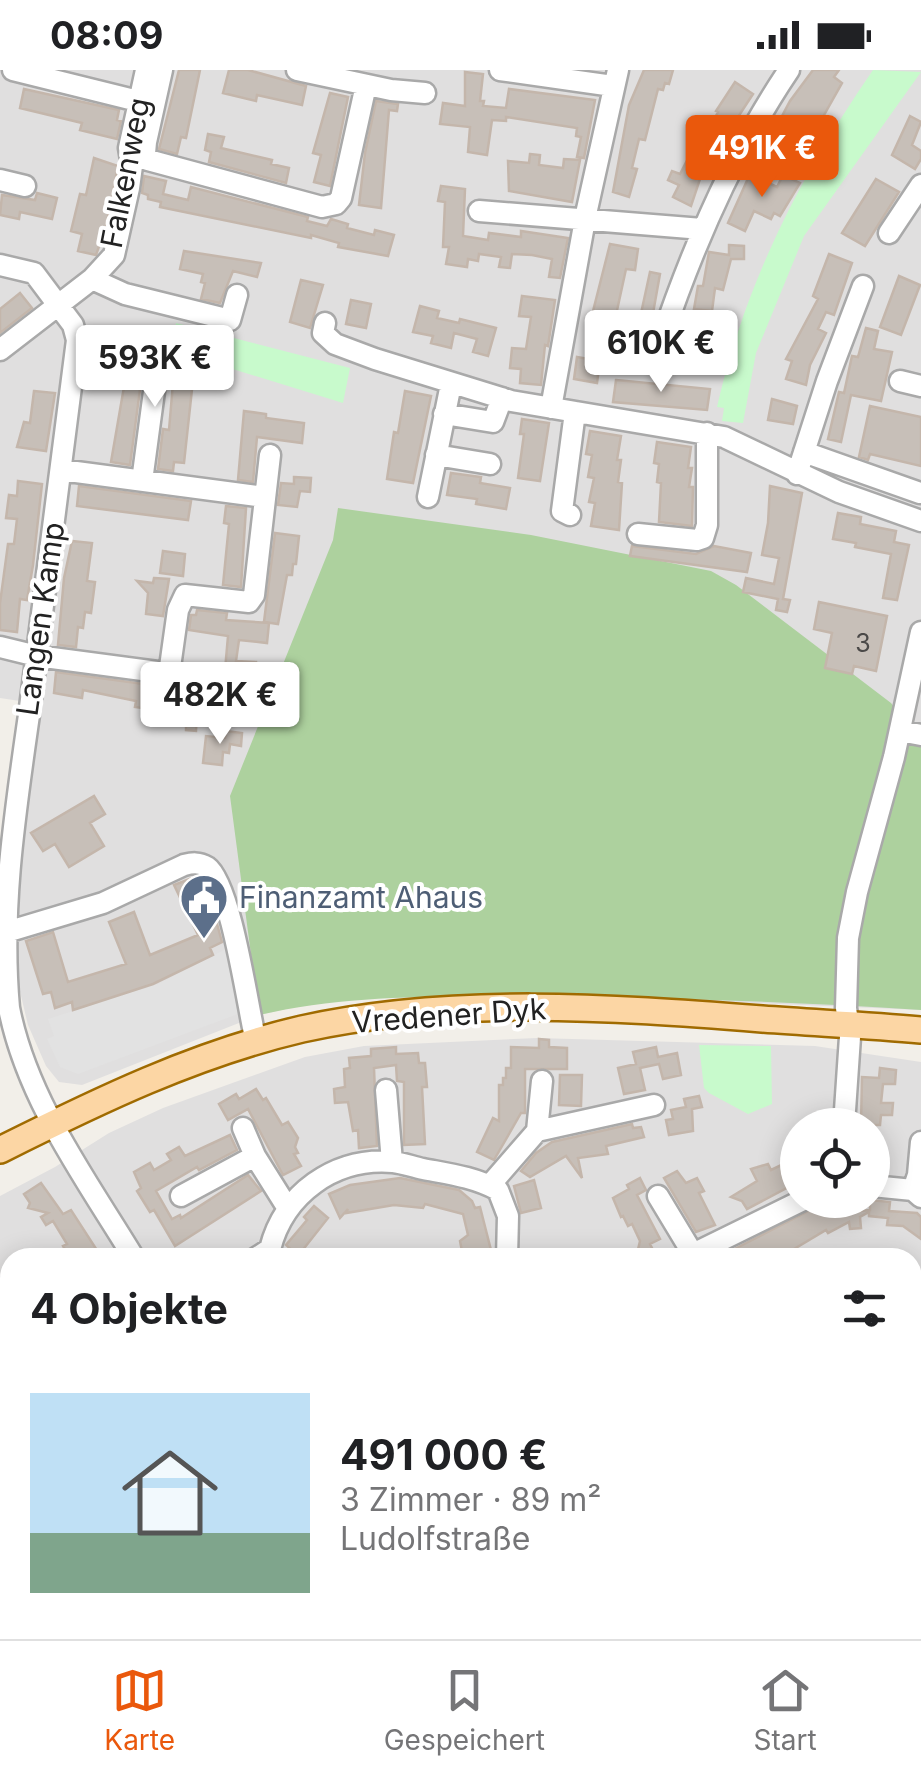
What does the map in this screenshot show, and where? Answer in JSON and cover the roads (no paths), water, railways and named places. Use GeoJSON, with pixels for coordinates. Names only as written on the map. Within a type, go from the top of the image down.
{"type":"FeatureCollection","features":[{"type":"Feature","properties":{"kind":"main road","name":"Vredener Dyk"},"geometry":{"type":"LineString","coordinates":[[0,1150],[128,1087],[256,1042],[302,1029],[377,1016],[556,1008],[921,1030]]}},
{"type":"Feature","properties":{"kind":"street"},"geometry":{"type":"LineString","coordinates":[[14,70],[138,101]]}},
{"type":"Feature","properties":{"kind":"street","name":"Falkenweg"},"geometry":{"type":"LineString","coordinates":[[146,70],[138,101],[137,150],[117,243],[106,266],[92,279],[125,294],[230,320],[237,295]]}},
{"type":"Feature","properties":{"kind":"street"},"geometry":{"type":"LineString","coordinates":[[162,70],[137,150],[156,164],[330,207],[341,198],[346,184],[366,85]]}},
{"type":"Feature","properties":{"kind":"street"},"geometry":{"type":"LineString","coordinates":[[297,70],[425,93]]}},
{"type":"Feature","properties":{"kind":"street"},"geometry":{"type":"LineString","coordinates":[[500,70],[616,78],[551,408]]}},
{"type":"Feature","properties":{"kind":"street"},"geometry":{"type":"LineString","coordinates":[[662,341],[702,230],[744,145],[789,70]]}},
{"type":"Feature","properties":{"kind":"street"},"geometry":{"type":"LineString","coordinates":[[0,180],[25,186]]}},
{"type":"Feature","properties":{"kind":"street"},"geometry":{"type":"LineString","coordinates":[[889,233],[921,185]]}},
{"type":"Feature","properties":{"kind":"street"},"geometry":{"type":"LineString","coordinates":[[479,211],[702,230]]}},
{"type":"Feature","properties":{"kind":"street","name":"Langen Kamp"},"geometry":{"type":"LineString","coordinates":[[0,264],[34,273],[73,325],[77,340],[37,656],[10,826],[0,934],[10,1010],[21,1051],[52,1123],[128,1248]]}},
{"type":"Feature","properties":{"kind":"street"},"geometry":{"type":"LineString","coordinates":[[0,350],[92,279]]}},
{"type":"Feature","properties":{"kind":"street"},"geometry":{"type":"LineString","coordinates":[[798,474],[827,380],[863,286]]}},
{"type":"Feature","properties":{"kind":"street"},"geometry":{"type":"LineString","coordinates":[[325,324],[324,332],[335,344],[450,384],[551,408],[707,433],[744,445],[839,492],[921,521]]}},
{"type":"Feature","properties":{"kind":"street"},"geometry":{"type":"LineString","coordinates":[[142,482],[155,384]]}},
{"type":"Feature","properties":{"kind":"street"},"geometry":{"type":"LineString","coordinates":[[428,497],[450,384]]}},
{"type":"Feature","properties":{"kind":"street"},"geometry":{"type":"LineString","coordinates":[[444,414],[493,422],[502,398]]}},
{"type":"Feature","properties":{"kind":"street"},"geometry":{"type":"LineString","coordinates":[[570,515],[562,511],[575,412]]}},
{"type":"Feature","properties":{"kind":"street"},"geometry":{"type":"LineString","coordinates":[[638,534],[703,538],[707,526],[707,433]]}},
{"type":"Feature","properties":{"kind":"street"},"geometry":{"type":"LineString","coordinates":[[804,452],[920,493]]}},
{"type":"Feature","properties":{"kind":"street"},"geometry":{"type":"LineString","coordinates":[[0,647],[37,656],[165,673],[170,668],[178,610],[186,596],[250,602],[254,596],[270,455]]}},
{"type":"Feature","properties":{"kind":"street"},"geometry":{"type":"LineString","coordinates":[[436,455],[490,464]]}},
{"type":"Feature","properties":{"kind":"street"},"geometry":{"type":"LineString","coordinates":[[61,470],[265,496]]}},
{"type":"Feature","properties":{"kind":"street"},"geometry":{"type":"LineString","coordinates":[[845,1108],[846,957],[852,917],[910,733],[921,632]]}},
{"type":"Feature","properties":{"kind":"street"},"geometry":{"type":"LineString","coordinates":[[0,743],[22,747]]}},
{"type":"Feature","properties":{"kind":"street"},"geometry":{"type":"LineString","coordinates":[[0,934],[103,903],[184,865],[196,862],[206,866],[231,919],[256,1042]]}},
{"type":"Feature","properties":{"kind":"street"},"geometry":{"type":"LineString","coordinates":[[490,1186],[536,1130],[542,1081]]}},
{"type":"Feature","properties":{"kind":"street"},"geometry":{"type":"LineString","coordinates":[[386,1090],[392,1162]]}},
{"type":"Feature","properties":{"kind":"street"},"geometry":{"type":"LineString","coordinates":[[536,1130],[654,1105]]}},
{"type":"Feature","properties":{"kind":"street"},"geometry":{"type":"LineString","coordinates":[[243,1128],[254,1156],[287,1207]]}},
{"type":"Feature","properties":{"kind":"street"},"geometry":{"type":"LineString","coordinates":[[890,1189],[917,1194],[921,1142]]}},
{"type":"Feature","properties":{"kind":"street"},"geometry":{"type":"LineString","coordinates":[[181,1196],[254,1156]]}},
{"type":"Feature","properties":{"kind":"street"},"geometry":{"type":"LineString","coordinates":[[269,1248],[279,1218],[313,1184],[341,1169],[392,1162],[477,1180],[498,1190],[508,1216],[507,1248]]}},
{"type":"Feature","properties":{"kind":"street"},"geometry":{"type":"LineString","coordinates":[[658,1196],[688,1248]]}},
{"type":"Feature","properties":{"kind":"street"},"geometry":{"type":"LineString","coordinates":[[709,1248],[780,1212]]}},
{"type":"Feature","properties":{"kind":"place","name":"Finanzamt Ahaus"},"geometry":{"type":"Point","coordinates":[204,940]}}]}
